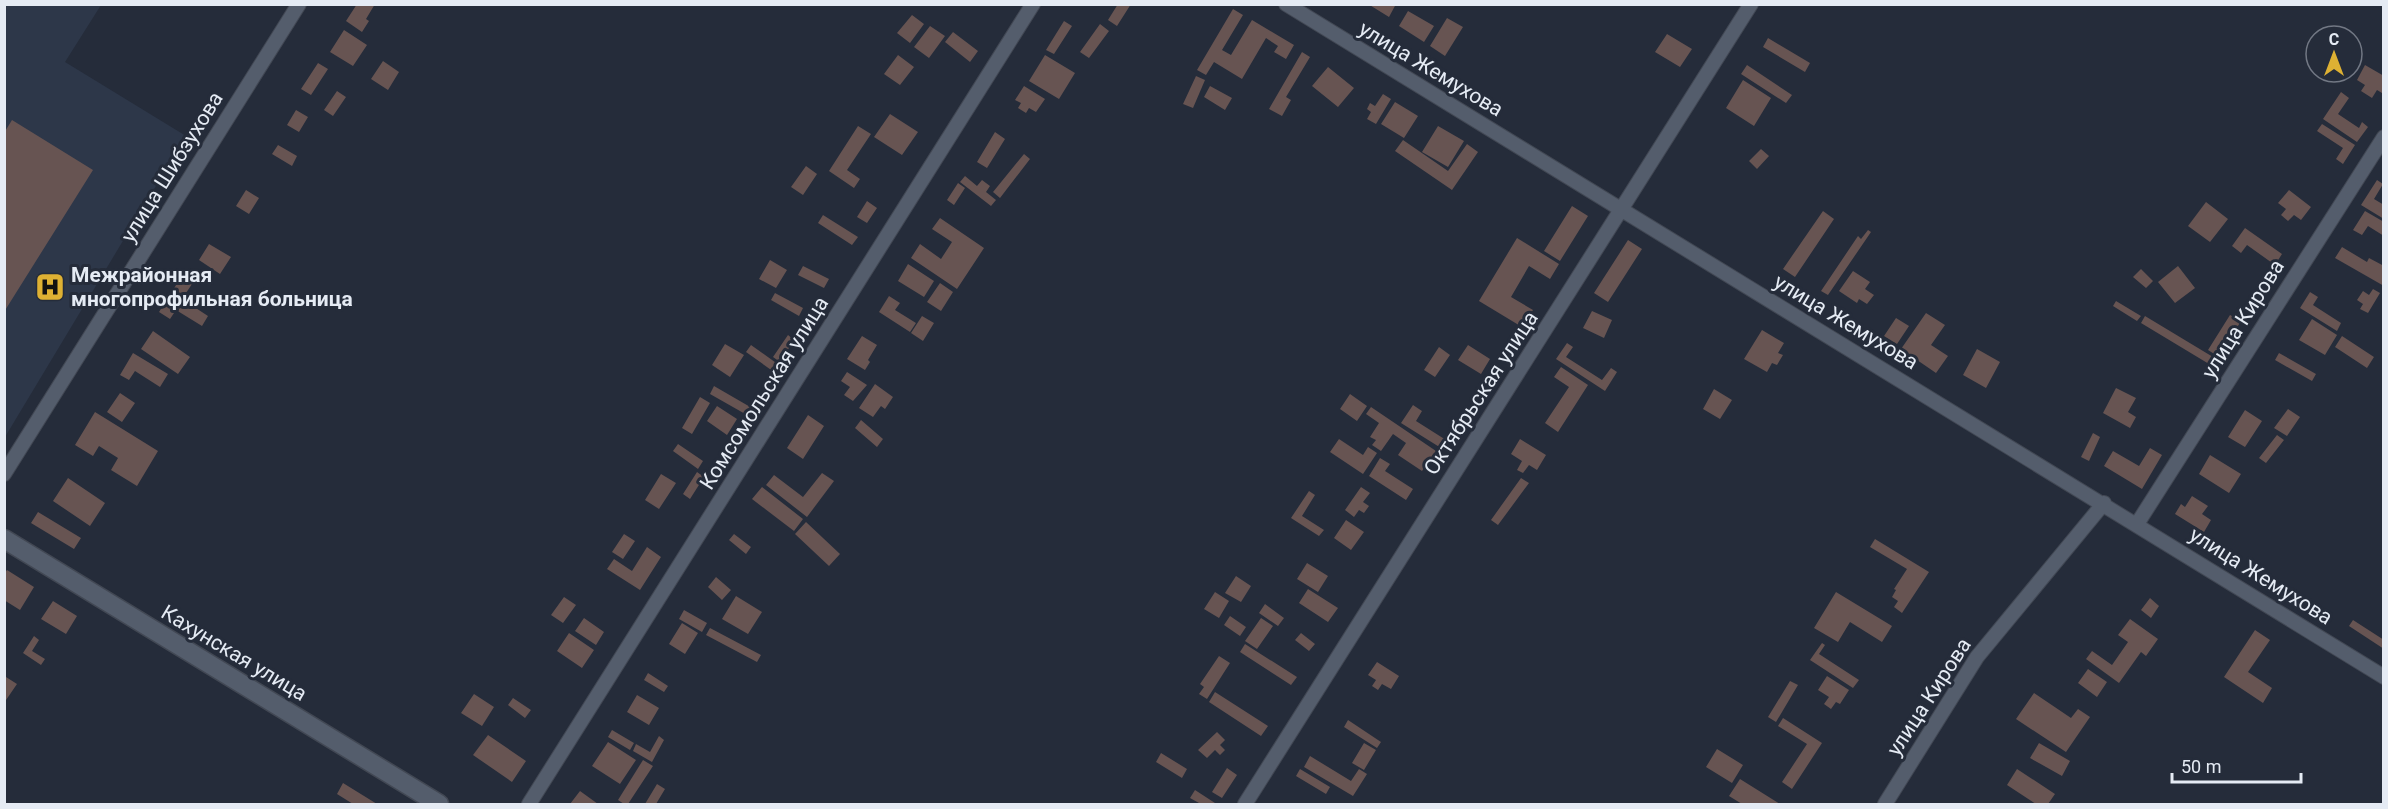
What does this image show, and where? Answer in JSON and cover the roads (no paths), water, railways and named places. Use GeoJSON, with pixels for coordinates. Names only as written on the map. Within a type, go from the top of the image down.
{"type":"FeatureCollection","features":[{"type":"Feature","properties":{"kind":"street","name":"улица Шибзухова"},"geometry":{"type":"LineString","coordinates":[[4,474],[298,4]]}},
{"type":"Feature","properties":{"kind":"street","name":"Комсомольская улица"},"geometry":{"type":"LineString","coordinates":[[529,804],[1033,4]]}},
{"type":"Feature","properties":{"kind":"street","name":"улица Жемухова"},"geometry":{"type":"LineString","coordinates":[[1286,4],[2384,677]]}},
{"type":"Feature","properties":{"kind":"street","name":"Октябрьская улица"},"geometry":{"type":"LineString","coordinates":[[1245,804],[1623,210],[1751,4]]}},
{"type":"Feature","properties":{"kind":"street","name":"улица Кирова"},"geometry":{"type":"LineString","coordinates":[[2137,524],[2384,137]]}},
{"type":"Feature","properties":{"kind":"street","name":"улица Кирова"},"geometry":{"type":"LineString","coordinates":[[1885,804],[1977,657],[2103,503]]}},
{"type":"Feature","properties":{"kind":"street","name":"Кахунская улица"},"geometry":{"type":"LineString","coordinates":[[4,539],[439,804]]}},
{"type":"Feature","properties":{"kind":"place","name":"Межрайонная многопрофильная больница"},"geometry":{"type":"Point","coordinates":[50,287]}}]}
